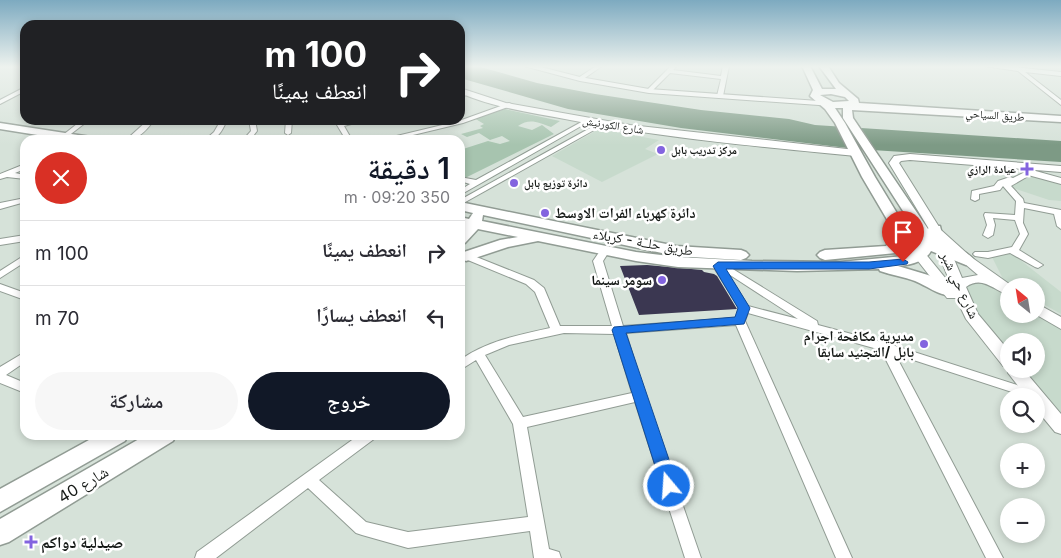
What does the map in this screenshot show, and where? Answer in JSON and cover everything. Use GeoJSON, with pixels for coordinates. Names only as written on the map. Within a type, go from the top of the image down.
{"type":"FeatureCollection","features":[{"type":"Feature","properties":{"kind":"main road"},"geometry":{"type":"LineString","coordinates":[[821,92],[835,100],[847,112],[862,167],[902,233],[901,239],[890,250]]}},
{"type":"Feature","properties":{"kind":"main road"},"geometry":{"type":"LineString","coordinates":[[836,92],[838,121],[859,151],[919,225],[923,242]]}},
{"type":"Feature","properties":{"kind":"main road","name":"طريق السياحي"},"geometry":{"type":"LineString","coordinates":[[835,100],[894,109],[1061,117]]}},
{"type":"Feature","properties":{"kind":"main road","name":"طريق السياحي"},"geometry":{"type":"LineString","coordinates":[[835,100],[1061,117]]}},
{"type":"Feature","properties":{"kind":"main road"},"geometry":{"type":"LineString","coordinates":[[851,121],[850,117],[859,112],[894,109]]}},
{"type":"Feature","properties":{"kind":"main road"},"geometry":{"type":"LineString","coordinates":[[0,126],[58,135]]}},
{"type":"Feature","properties":{"kind":"main road"},"geometry":{"type":"LineString","coordinates":[[0,135],[20,139]]}},
{"type":"Feature","properties":{"kind":"main road","name":"طريق حلــة - كربلاء"},"geometry":{"type":"LineString","coordinates":[[465,203],[496,220],[549,238],[658,260],[721,266],[869,265],[903,262],[923,242]]}},
{"type":"Feature","properties":{"kind":"main road"},"geometry":{"type":"LineString","coordinates":[[467,222],[480,210]]}},
{"type":"Feature","properties":{"kind":"main road"},"geometry":{"type":"LineString","coordinates":[[465,256],[496,220]]}},
{"type":"Feature","properties":{"kind":"main road","name":"طريق حلــة - كربلاء"},"geometry":{"type":"LineString","coordinates":[[467,222],[496,220],[676,251],[725,255],[831,255],[890,250]]}},
{"type":"Feature","properties":{"kind":"main road"},"geometry":{"type":"LineString","coordinates":[[902,233],[943,249],[972,257]]}},
{"type":"Feature","properties":{"kind":"main road"},"geometry":{"type":"LineString","coordinates":[[465,257],[505,243],[549,238]]}},
{"type":"Feature","properties":{"kind":"main road"},"geometry":{"type":"LineString","coordinates":[[890,250],[923,242]]}},
{"type":"Feature","properties":{"kind":"main road"},"geometry":{"type":"LineString","coordinates":[[869,265],[909,273],[954,289]]}},
{"type":"Feature","properties":{"kind":"main road","name":"شارع 40"},"geometry":{"type":"LineString","coordinates":[[0,500],[108,440]]}},
{"type":"Feature","properties":{"kind":"main road","name":"شارع 40"},"geometry":{"type":"LineString","coordinates":[[0,533],[158,440]]}},
{"type":"Feature","properties":{"kind":"street"},"geometry":{"type":"LineString","coordinates":[[0,102],[19,92]]}},
{"type":"Feature","properties":{"kind":"street"},"geometry":{"type":"LineString","coordinates":[[664,92],[835,100]]}},
{"type":"Feature","properties":{"kind":"street"},"geometry":{"type":"LineString","coordinates":[[720,96],[721,92]]}},
{"type":"Feature","properties":{"kind":"street"},"geometry":{"type":"LineString","coordinates":[[1047,92],[1061,103]]}},
{"type":"Feature","properties":{"kind":"street","name":"شارع الكورنيش"},"geometry":{"type":"LineString","coordinates":[[465,94],[509,105],[601,124],[769,145]]}},
{"type":"Feature","properties":{"kind":"street"},"geometry":{"type":"LineString","coordinates":[[742,97],[804,96],[835,100]]}},
{"type":"Feature","properties":{"kind":"street"},"geometry":{"type":"LineString","coordinates":[[465,120],[509,105]]}},
{"type":"Feature","properties":{"kind":"street"},"geometry":{"type":"LineString","coordinates":[[465,196],[477,183],[587,121]]}},
{"type":"Feature","properties":{"kind":"street"},"geometry":{"type":"LineString","coordinates":[[465,199],[601,124]]}},
{"type":"Feature","properties":{"kind":"street"},"geometry":{"type":"LineString","coordinates":[[66,135],[79,125]]}},
{"type":"Feature","properties":{"kind":"street"},"geometry":{"type":"LineString","coordinates":[[135,135],[147,125]]}},
{"type":"Feature","properties":{"kind":"street"},"geometry":{"type":"LineString","coordinates":[[288,132],[289,125]]}},
{"type":"Feature","properties":{"kind":"street"},"geometry":{"type":"LineString","coordinates":[[404,135],[447,125]]}},
{"type":"Feature","properties":{"kind":"street"},"geometry":{"type":"LineString","coordinates":[[769,145],[859,151]]}},
{"type":"Feature","properties":{"kind":"street"},"geometry":{"type":"LineString","coordinates":[[769,145],[839,156],[862,167]]}},
{"type":"Feature","properties":{"kind":"street"},"geometry":{"type":"LineString","coordinates":[[1000,287],[974,279],[966,280],[954,289],[923,242],[894,163],[898,158],[910,157],[1061,169]]}},
{"type":"Feature","properties":{"kind":"street"},"geometry":{"type":"LineString","coordinates":[[968,162],[1015,169],[1061,181]]}},
{"type":"Feature","properties":{"kind":"street"},"geometry":{"type":"LineString","coordinates":[[2,175],[20,168]]}},
{"type":"Feature","properties":{"kind":"street"},"geometry":{"type":"LineString","coordinates":[[2,175],[20,177]]}},
{"type":"Feature","properties":{"kind":"street"},"geometry":{"type":"LineString","coordinates":[[923,242],[972,257],[988,256],[1012,250],[1022,240],[1024,234],[1019,218],[1020,201],[1006,185],[1026,175]]}},
{"type":"Feature","properties":{"kind":"street"},"geometry":{"type":"LineString","coordinates":[[975,199],[974,193],[990,191],[1011,179],[1016,179]]}},
{"type":"Feature","properties":{"kind":"street"},"geometry":{"type":"LineString","coordinates":[[465,181],[477,183]]}},
{"type":"Feature","properties":{"kind":"street"},"geometry":{"type":"LineString","coordinates":[[1,207],[20,201]]}},
{"type":"Feature","properties":{"kind":"street"},"geometry":{"type":"LineString","coordinates":[[1019,204],[1058,212],[1061,226]]}},
{"type":"Feature","properties":{"kind":"street"},"geometry":{"type":"LineString","coordinates":[[988,235],[991,225],[988,215],[1019,218]]}},
{"type":"Feature","properties":{"kind":"street"},"geometry":{"type":"LineString","coordinates":[[0,242],[20,239]]}},
{"type":"Feature","properties":{"kind":"street","name":"شارع حي شبر"},"geometry":{"type":"LineString","coordinates":[[943,249],[954,289],[971,316],[1000,351]]}},
{"type":"Feature","properties":{"kind":"street"},"geometry":{"type":"LineString","coordinates":[[605,250],[598,261],[639,396],[693,558]]}},
{"type":"Feature","properties":{"kind":"street"},"geometry":{"type":"LineString","coordinates":[[1012,250],[1038,265]]}},
{"type":"Feature","properties":{"kind":"street"},"geometry":{"type":"LineString","coordinates":[[972,257],[1000,284]]}},
{"type":"Feature","properties":{"kind":"street"},"geometry":{"type":"LineString","coordinates":[[465,259],[530,282],[540,290],[557,331]]}},
{"type":"Feature","properties":{"kind":"street"},"geometry":{"type":"LineString","coordinates":[[0,275],[20,261]]}},
{"type":"Feature","properties":{"kind":"street"},"geometry":{"type":"LineString","coordinates":[[721,266],[744,308],[885,347],[1014,388]]}},
{"type":"Feature","properties":{"kind":"street"},"geometry":{"type":"LineString","coordinates":[[721,266],[822,330]]}},
{"type":"Feature","properties":{"kind":"street"},"geometry":{"type":"LineString","coordinates":[[0,287],[20,294]]}},
{"type":"Feature","properties":{"kind":"street"},"geometry":{"type":"LineString","coordinates":[[744,308],[740,321],[844,558]]}},
{"type":"Feature","properties":{"kind":"street"},"geometry":{"type":"LineString","coordinates":[[1045,313],[1059,321]]}},
{"type":"Feature","properties":{"kind":"street"},"geometry":{"type":"LineString","coordinates":[[465,362],[478,353],[506,342],[557,331],[618,330],[740,321]]}},
{"type":"Feature","properties":{"kind":"street"},"geometry":{"type":"LineString","coordinates":[[885,347],[995,558]]}},
{"type":"Feature","properties":{"kind":"street"},"geometry":{"type":"LineString","coordinates":[[478,353],[520,423],[536,523],[546,557]]}},
{"type":"Feature","properties":{"kind":"street"},"geometry":{"type":"LineString","coordinates":[[0,373],[20,359]]}},
{"type":"Feature","properties":{"kind":"street"},"geometry":{"type":"LineString","coordinates":[[0,378],[20,386]]}},
{"type":"Feature","properties":{"kind":"street"},"geometry":{"type":"LineString","coordinates":[[1022,378],[1030,388]]}},
{"type":"Feature","properties":{"kind":"street"},"geometry":{"type":"LineString","coordinates":[[520,423],[639,396]]}},
{"type":"Feature","properties":{"kind":"street"},"geometry":{"type":"LineString","coordinates":[[1045,407],[1061,427]]}},
{"type":"Feature","properties":{"kind":"street"},"geometry":{"type":"LineString","coordinates":[[203,558],[362,440]]}},
{"type":"Feature","properties":{"kind":"street"},"geometry":{"type":"LineString","coordinates":[[310,480],[362,528],[408,540],[536,523]]}},
{"type":"Feature","properties":{"kind":"shaded area"},"geometry":{"type":"Polygon","coordinates":[[[509,92],[585,92],[701,110],[789,119],[815,125],[1061,141],[1061,162],[856,149],[681,128],[568,109],[509,92]]]}},
{"type":"Feature","properties":{"kind":"shaded area"},"geometry":{"type":"Polygon","coordinates":[[[505,109],[560,121],[551,127],[534,122],[526,122],[518,126],[532,130],[542,125],[554,134],[465,178],[465,148],[488,141],[500,144],[510,141],[502,136],[490,140],[479,133],[467,137],[461,134],[483,128],[480,126],[484,124],[474,118],[505,109]]]}},
{"type":"Feature","properties":{"kind":"shaded area"},"geometry":{"type":"Polygon","coordinates":[[[599,129],[659,140],[645,149],[658,154],[602,182],[552,156],[599,129]]]}},
{"type":"Feature","properties":{"kind":"shaded area"},"geometry":{"type":"Polygon","coordinates":[[[1022,173],[1061,185],[1061,201],[1049,200],[1004,185],[1022,173]]]}},
{"type":"Feature","properties":{"kind":"shaded area"},"geometry":{"type":"Polygon","coordinates":[[[1010,252],[1043,278],[1002,278],[992,257],[1010,252]]]}},
{"type":"Feature","properties":{"kind":"shaded area"},"geometry":{"type":"Polygon","coordinates":[[[974,277],[1000,292],[1000,323],[1045,323],[1045,319],[1061,327],[1061,424],[1045,404],[1045,388],[1032,388],[1023,378],[1045,378],[1045,333],[1000,333],[1000,349],[953,291],[974,277]]]}},
{"type":"Feature","properties":{"kind":"shaded area"},"geometry":{"type":"Polygon","coordinates":[[[1045,279],[1061,292],[1061,314],[1045,305],[1045,279]]]}},
{"type":"Feature","properties":{"kind":"building"},"geometry":{"type":"Polygon","coordinates":[[[647,265],[702,270],[714,274],[737,309],[639,315],[620,266],[647,265]]]}},
{"type":"Feature","properties":{"kind":"place","name":"مركز تدريب بابل"},"geometry":{"type":"Point","coordinates":[661,150]}},
{"type":"Feature","properties":{"kind":"place","name":"عيادة الرازي"},"geometry":{"type":"Point","coordinates":[1027,169]}},
{"type":"Feature","properties":{"kind":"place","name":"دائرة توزيع بابل"},"geometry":{"type":"Point","coordinates":[514,183]}},
{"type":"Feature","properties":{"kind":"place","name":"دائرة كهرباء الفرات الاوسط"},"geometry":{"type":"Point","coordinates":[545,213]}},
{"type":"Feature","properties":{"kind":"place","name":"سومر سينما"},"geometry":{"type":"Point","coordinates":[662,280]}},
{"type":"Feature","properties":{"kind":"place","name":"مديرية مكافحة اجرام بابل /التجنيد سابقا"},"geometry":{"type":"Point","coordinates":[924,344]}},
{"type":"Feature","properties":{"kind":"place","name":"صيدلية دواكم"},"geometry":{"type":"Point","coordinates":[31,542]}},
{"type":"Feature","properties":{"kind":"route"},"geometry":{"type":"LineString","coordinates":[[669,486],[618,330],[740,321],[744,308],[718,266],[869,265],[903,262]]}}]}
